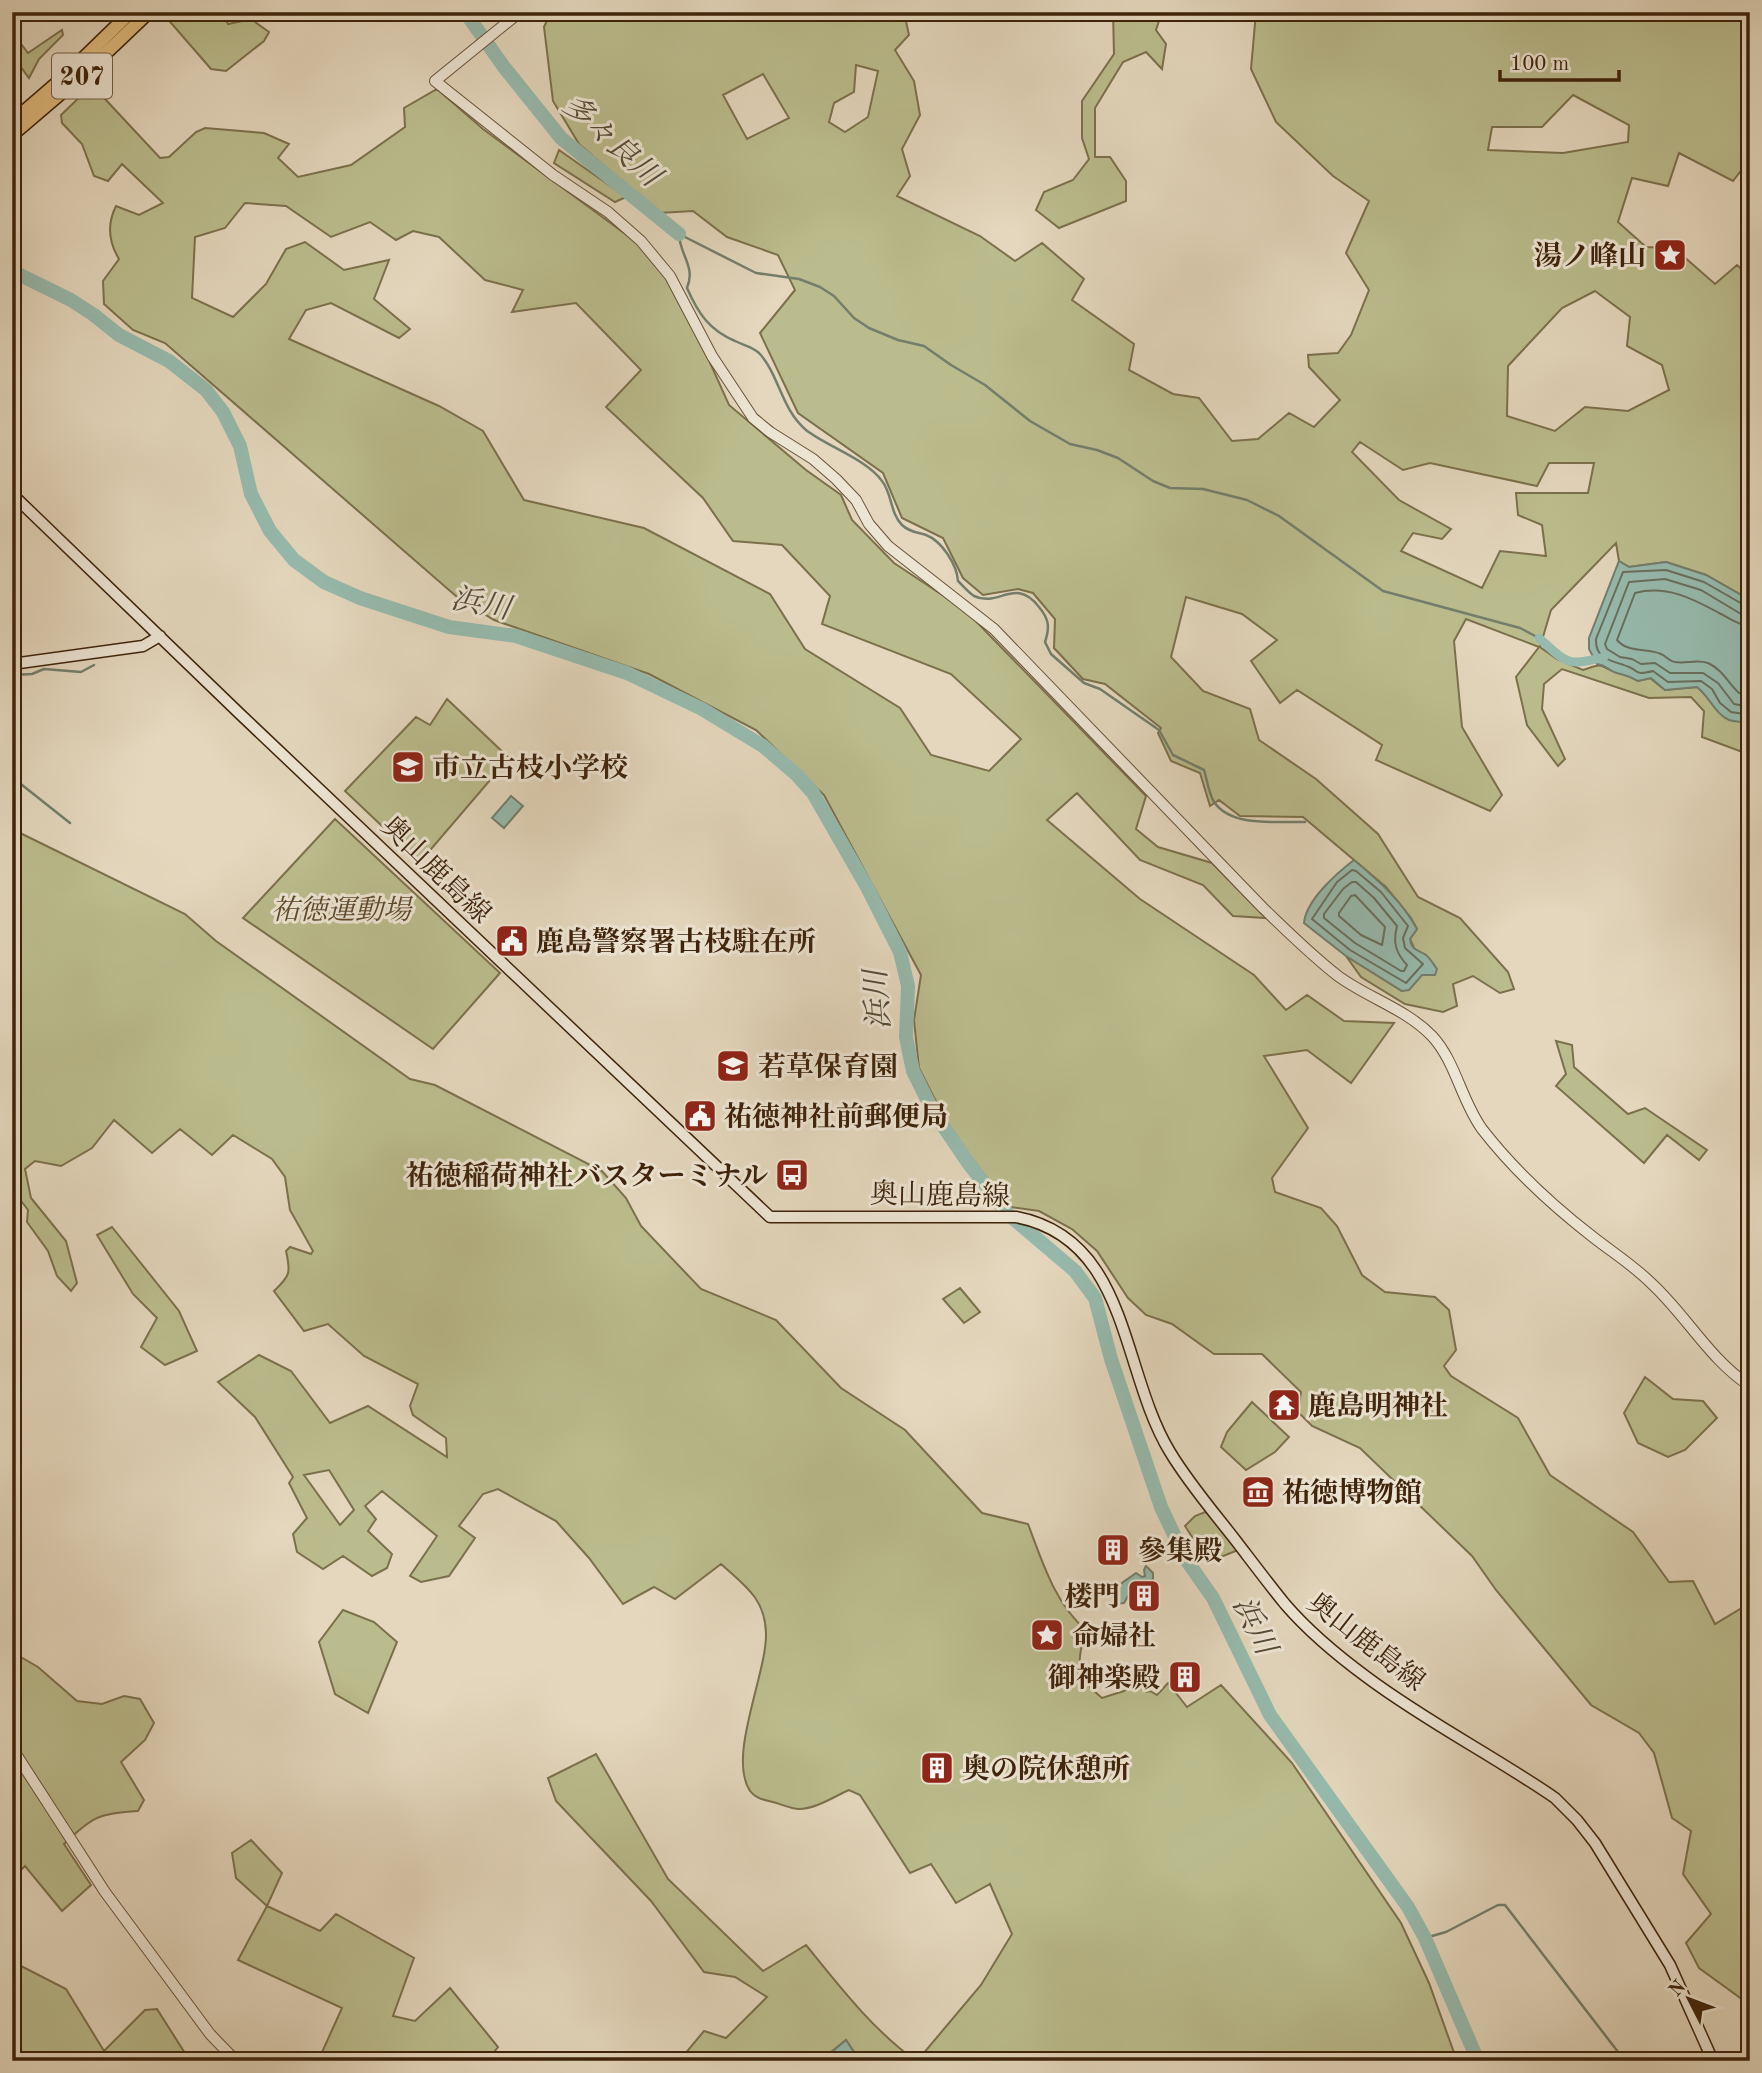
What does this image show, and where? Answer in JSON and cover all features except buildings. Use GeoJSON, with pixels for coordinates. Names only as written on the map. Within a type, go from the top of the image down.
{"type":"FeatureCollection","features":[{"type":"Feature","properties":{"kind":"highway","name":"207"},"geometry":{"type":"LineString","coordinates":[[12,122],[64,77],[131,12]]}},
{"type":"Feature","properties":{"kind":"highway","name":"207"},"geometry":{"type":"LineString","coordinates":[[12,135],[88,71],[149,12]]}},
{"type":"Feature","properties":{"kind":"main road","name":"奥山鹿島線"},"geometry":{"type":"LineString","coordinates":[[12,494],[770,1217],[1016,1217],[1034,1220],[1050,1227],[1081,1250],[1098,1269],[1109,1291],[1162,1438],[1200,1495],[1286,1605],[1325,1644],[1370,1679],[1555,1798],[1577,1820],[1595,1843],[1670,1965],[1713,2061]]}},
{"type":"Feature","properties":{"kind":"main road"},"geometry":{"type":"LineString","coordinates":[[12,664],[143,646],[160,636]]}},
{"type":"Feature","properties":{"kind":"street"},"geometry":{"type":"LineString","coordinates":[[520,12],[435,80],[543,167],[608,212],[641,241],[670,276],[712,356],[753,418],[813,459],[836,479],[856,500],[869,524],[888,546],[994,629],[1300,944],[1339,976],[1401,1012],[1430,1034],[1451,1065],[1466,1102],[1497,1147],[1551,1202],[1650,1281],[1673,1304],[1720,1363],[1750,1386]]}},
{"type":"Feature","properties":{"kind":"street"},"geometry":{"type":"LineString","coordinates":[[12,1748],[105,1892],[210,2034],[236,2061]]}},
{"type":"Feature","properties":{"kind":"green space"},"geometry":{"type":"Polygon","coordinates":[[[168,12],[222,12],[228,24],[251,19],[269,32],[264,41],[226,71],[211,69],[165,16],[168,12]]]}},
{"type":"Feature","properties":{"kind":"green space"},"geometry":{"type":"Polygon","coordinates":[[[551,12],[904,12],[909,35],[895,50],[914,81],[920,115],[902,149],[910,176],[897,196],[980,236],[1015,261],[1042,243],[1084,279],[1072,300],[1134,344],[1129,370],[1173,394],[1199,398],[1232,441],[1258,439],[1289,413],[1314,427],[1340,400],[1309,367],[1308,355],[1338,353],[1351,335],[1369,290],[1346,253],[1369,201],[1333,176],[1276,122],[1251,69],[1256,12],[1413,12],[1416,17],[1449,20],[1454,12],[1750,12],[1750,159],[1733,181],[1679,153],[1668,186],[1632,178],[1618,222],[1646,247],[1674,248],[1715,284],[1737,265],[1750,277],[1750,602],[1706,575],[1666,562],[1629,567],[1619,561],[1616,543],[1551,610],[1540,647],[1557,659],[1583,670],[1602,666],[1638,681],[1650,678],[1665,690],[1697,687],[1718,709],[1750,727],[1750,751],[1745,753],[1702,737],[1704,711],[1691,697],[1649,698],[1562,669],[1544,684],[1542,709],[1565,759],[1558,766],[1527,725],[1516,677],[1539,647],[1466,619],[1454,641],[1462,727],[1502,795],[1490,811],[1376,760],[1382,745],[1297,690],[1280,703],[1251,661],[1277,640],[1242,614],[1186,597],[1171,657],[1203,691],[1250,709],[1259,740],[1316,779],[1378,834],[1418,897],[1460,918],[1508,972],[1514,989],[1500,993],[1473,976],[1453,984],[1457,1006],[1443,1012],[1405,1004],[1361,977],[1346,956],[1402,991],[1413,985],[1419,977],[1426,955],[1415,950],[1410,939],[1417,929],[1386,887],[1303,817],[1240,816],[1219,800],[1210,806],[1200,773],[1171,761],[1158,733],[1161,728],[1105,684],[1083,679],[1054,648],[1055,619],[1033,593],[1018,589],[983,595],[963,578],[943,538],[902,518],[883,473],[798,413],[760,333],[795,290],[778,255],[727,237],[693,211],[659,213],[579,144],[553,101],[544,27],[551,12]],[[856,65],[854,92],[834,103],[829,122],[845,132],[868,117],[878,71],[856,65]],[[763,74],[723,95],[747,139],[789,118],[763,74]],[[1573,95],[1542,127],[1492,127],[1488,150],[1563,153],[1628,142],[1629,125],[1573,95]],[[1595,291],[1562,308],[1508,366],[1507,416],[1555,431],[1585,407],[1628,411],[1669,390],[1662,365],[1627,346],[1630,317],[1595,291]],[[1360,442],[1352,452],[1399,500],[1451,529],[1442,539],[1413,533],[1401,551],[1482,588],[1500,551],[1546,556],[1542,525],[1518,515],[1516,493],[1588,493],[1594,463],[1549,463],[1537,486],[1430,463],[1403,470],[1360,442]]]}},
{"type":"Feature","properties":{"kind":"green space"},"geometry":{"type":"Polygon","coordinates":[[[1113,12],[1162,12],[1156,30],[1166,44],[1162,69],[1146,52],[1123,62],[1095,108],[1095,157],[1110,157],[1126,181],[1126,201],[1059,228],[1036,210],[1044,192],[1073,180],[1089,159],[1082,138],[1082,101],[1114,54],[1113,12]]]}},
{"type":"Feature","properties":{"kind":"green space"},"geometry":{"type":"Polygon","coordinates":[[[62,30],[63,35],[39,59],[29,78],[12,55],[12,32],[28,53],[62,30]]]}},
{"type":"Feature","properties":{"kind":"green space"},"geometry":{"type":"Polygon","coordinates":[[[92,85],[160,158],[169,157],[196,132],[205,128],[264,133],[289,144],[278,158],[298,177],[351,165],[405,127],[404,108],[437,89],[483,129],[658,258],[729,405],[806,470],[841,495],[852,520],[894,563],[965,610],[1146,796],[1136,829],[1158,847],[1212,863],[1266,918],[1233,916],[1203,885],[1140,860],[1077,793],[1047,820],[1140,899],[1254,975],[1286,1010],[1307,995],[1344,1021],[1394,1023],[1351,1083],[1307,1050],[1264,1056],[1308,1128],[1272,1178],[1275,1192],[1321,1208],[1337,1226],[1362,1275],[1385,1292],[1435,1297],[1449,1310],[1456,1350],[1444,1366],[1451,1376],[1518,1418],[1550,1475],[1633,1532],[1669,1582],[1693,1581],[1715,1624],[1750,1603],[1750,2005],[1699,1968],[1686,1943],[1711,1914],[1683,1874],[1691,1831],[1672,1818],[1654,1753],[1639,1733],[1591,1705],[1496,1590],[1472,1556],[1360,1448],[1312,1426],[1298,1412],[1301,1392],[1262,1354],[1214,1354],[1172,1324],[1146,1315],[1128,1298],[1097,1251],[1072,1229],[1039,1211],[1010,1207],[952,1133],[919,1068],[914,1020],[921,975],[824,795],[756,730],[649,674],[494,620],[457,597],[165,343],[133,330],[104,304],[103,281],[119,259],[111,239],[111,219],[116,206],[139,215],[163,203],[122,164],[108,181],[94,176],[82,144],[62,123],[61,115],[92,85]],[[245,203],[225,228],[195,237],[192,298],[233,317],[266,284],[286,249],[305,242],[344,270],[389,260],[374,299],[410,329],[399,338],[331,303],[306,310],[289,339],[439,406],[483,431],[524,500],[644,528],[770,594],[805,649],[900,708],[931,755],[989,771],[1021,739],[951,674],[822,624],[830,596],[782,545],[733,541],[703,498],[606,407],[641,370],[576,303],[512,312],[523,290],[485,280],[439,237],[413,231],[396,240],[370,222],[331,237],[286,206],[245,203]]]}},
{"type":"Feature","properties":{"kind":"green space"},"geometry":{"type":"Polygon","coordinates":[[[559,150],[626,197],[615,202],[554,163],[559,150]]]}},
{"type":"Feature","properties":{"kind":"green space"},"geometry":{"type":"Polygon","coordinates":[[[447,699],[509,758],[420,862],[345,791],[416,717],[430,725],[447,699]]]}},
{"type":"Feature","properties":{"kind":"green space","name":"祐徳運動場"},"geometry":{"type":"Polygon","coordinates":[[[335,819],[500,973],[433,1049],[243,918],[335,819]]]}},
{"type":"Feature","properties":{"kind":"green space"},"geometry":{"type":"Polygon","coordinates":[[[12,829],[185,914],[216,941],[410,1079],[435,1085],[602,1171],[626,1198],[641,1226],[701,1289],[776,1320],[841,1388],[905,1430],[982,1513],[1028,1524],[1058,1595],[1086,1630],[1080,1667],[1086,1682],[1102,1698],[1124,1691],[1134,1684],[1157,1695],[1168,1683],[1187,1707],[1221,1685],[1292,1763],[1401,1923],[1429,1983],[1457,2061],[917,2061],[981,1985],[1012,1934],[990,1884],[956,1903],[931,1864],[910,1873],[860,1795],[849,1790],[819,1805],[799,1809],[761,1799],[750,1791],[744,1776],[745,1736],[765,1650],[766,1633],[762,1610],[745,1586],[721,1564],[675,1599],[654,1587],[623,1604],[589,1558],[556,1521],[498,1489],[483,1494],[459,1526],[475,1538],[449,1576],[421,1582],[410,1576],[437,1536],[382,1491],[365,1506],[376,1519],[368,1531],[392,1554],[387,1568],[372,1576],[343,1556],[323,1569],[297,1552],[293,1534],[307,1518],[289,1483],[293,1477],[255,1417],[218,1382],[259,1355],[291,1371],[330,1423],[368,1406],[447,1457],[446,1438],[413,1415],[410,1406],[418,1384],[364,1356],[328,1324],[304,1331],[274,1291],[288,1274],[286,1251],[290,1247],[311,1254],[313,1251],[290,1210],[285,1177],[272,1159],[233,1135],[212,1155],[180,1129],[152,1153],[114,1120],[92,1148],[61,1166],[35,1161],[25,1169],[31,1198],[66,1241],[77,1283],[71,1291],[57,1276],[48,1251],[27,1222],[28,1210],[12,1189],[12,829]],[[329,1470],[304,1475],[340,1525],[354,1510],[329,1470]]]}},
{"type":"Feature","properties":{"kind":"green space"},"geometry":{"type":"Polygon","coordinates":[[[1556,1041],[1572,1045],[1574,1067],[1628,1114],[1645,1108],[1707,1150],[1699,1160],[1667,1135],[1644,1163],[1556,1086],[1566,1074],[1556,1041]]]}},
{"type":"Feature","properties":{"kind":"green space"},"geometry":{"type":"Polygon","coordinates":[[[112,1227],[179,1311],[197,1351],[165,1365],[141,1347],[157,1318],[133,1294],[97,1235],[112,1227]]]}},
{"type":"Feature","properties":{"kind":"green space"},"geometry":{"type":"Polygon","coordinates":[[[960,1288],[980,1312],[964,1323],[943,1299],[960,1288]]]}},
{"type":"Feature","properties":{"kind":"green space"},"geometry":{"type":"Polygon","coordinates":[[[1645,1377],[1673,1399],[1703,1401],[1717,1418],[1685,1450],[1668,1457],[1638,1443],[1624,1413],[1645,1377]]]}},
{"type":"Feature","properties":{"kind":"green space"},"geometry":{"type":"Polygon","coordinates":[[[1252,1402],[1289,1437],[1275,1452],[1246,1470],[1221,1447],[1227,1432],[1252,1402]]]}},
{"type":"Feature","properties":{"kind":"green space"},"geometry":{"type":"Polygon","coordinates":[[[1205,1512],[1213,1517],[1238,1550],[1216,1559],[1205,1557],[1185,1526],[1195,1516],[1205,1512]]]}},
{"type":"Feature","properties":{"kind":"green space"},"geometry":{"type":"Polygon","coordinates":[[[343,1610],[374,1622],[397,1642],[368,1713],[335,1694],[319,1642],[343,1610]]]}},
{"type":"Feature","properties":{"kind":"green space"},"geometry":{"type":"Polygon","coordinates":[[[12,1652],[38,1667],[77,1701],[102,1704],[124,1696],[140,1699],[154,1723],[145,1740],[121,1762],[144,1800],[138,1811],[97,1818],[64,1844],[91,1885],[62,1911],[25,1866],[12,1879],[12,1652]]]}},
{"type":"Feature","properties":{"kind":"green space"},"geometry":{"type":"Polygon","coordinates":[[[596,1754],[668,1879],[763,1971],[806,1945],[871,2021],[916,2061],[860,2061],[846,2040],[820,2061],[679,2061],[704,2031],[726,2038],[767,1997],[735,1977],[704,1972],[651,1901],[556,1801],[548,1778],[596,1754]]]}},
{"type":"Feature","properties":{"kind":"green space"},"geometry":{"type":"Polygon","coordinates":[[[251,1840],[282,1873],[267,1906],[236,1878],[232,1853],[251,1840]]]}},
{"type":"Feature","properties":{"kind":"green space"},"geometry":{"type":"Polygon","coordinates":[[[267,1906],[320,1931],[336,1914],[414,1958],[393,2016],[415,2021],[450,1988],[498,2047],[487,2061],[318,2061],[342,2008],[238,1960],[267,1906]]]}},
{"type":"Feature","properties":{"kind":"green space"},"geometry":{"type":"Polygon","coordinates":[[[21,1966],[66,1989],[104,2051],[145,2010],[157,2009],[190,2061],[12,2061],[12,1976],[21,1966]]]}},
{"type":"Feature","properties":{"kind":"water"},"geometry":{"type":"Polygon","coordinates":[[[1619,561],[1629,567],[1666,562],[1706,575],[1750,602],[1750,727],[1742,722],[1724,718],[1697,687],[1665,690],[1651,678],[1638,681],[1597,664],[1589,649],[1589,638],[1619,561]]]}},
{"type":"Feature","properties":{"kind":"water"},"geometry":{"type":"Polygon","coordinates":[[[511,796],[523,806],[504,828],[492,818],[511,796]]]}},
{"type":"Feature","properties":{"kind":"water"},"geometry":{"type":"Polygon","coordinates":[[[1354,860],[1381,883],[1404,909],[1417,929],[1410,939],[1412,946],[1427,956],[1437,969],[1435,975],[1422,975],[1409,990],[1402,991],[1346,956],[1304,923],[1316,896],[1354,860]]]}},
{"type":"Feature","properties":{"kind":"water"},"geometry":{"type":"Polygon","coordinates":[[[1146,1566],[1153,1573],[1153,1579],[1146,1583],[1136,1583],[1124,1603],[1115,1604],[1112,1601],[1117,1587],[1136,1573],[1145,1576],[1146,1566]]]}},
{"type":"Feature","properties":{"kind":"water"},"geometry":{"type":"Polygon","coordinates":[[[846,2040],[860,2061],[821,2061],[846,2040]]]}},
{"type":"Feature","properties":{"kind":"waterway","name":"多々良川"},"geometry":{"type":"LineString","coordinates":[[465,12],[504,67],[561,138],[679,234]]}},
{"type":"Feature","properties":{"kind":"waterway"},"geometry":{"type":"LineString","coordinates":[[679,234],[756,273],[799,279],[820,287],[869,328],[898,340],[924,346],[985,385],[1030,421],[1070,444],[1118,458],[1153,481],[1170,488],[1203,489],[1247,500],[1279,516],[1383,591],[1520,628],[1539,638]]}},
{"type":"Feature","properties":{"kind":"waterway"},"geometry":{"type":"LineString","coordinates":[[679,235],[689,267],[687,288],[705,320],[726,337],[759,353],[766,361],[785,402],[798,422],[815,436],[875,473],[888,491],[898,520],[907,529],[938,542],[952,561],[958,581],[968,591],[983,599],[1014,593],[1030,598],[1047,619],[1045,642],[1051,654],[1084,683],[1100,689],[1159,730],[1173,755],[1204,770],[1212,799],[1222,810],[1232,816],[1256,821],[1305,822]]}},
{"type":"Feature","properties":{"kind":"waterway","name":"浜川"},"geometry":{"type":"LineString","coordinates":[[12,271],[71,300],[119,335],[169,361],[206,390],[223,412],[240,446],[251,494],[270,531],[294,560],[324,582],[360,598],[449,627],[516,636],[627,673],[702,709],[763,746],[797,775],[813,793],[867,887],[900,952],[908,986],[906,1037],[913,1071],[933,1111],[1008,1214],[1075,1271],[1095,1298],[1111,1359],[1161,1507],[1185,1558],[1213,1598],[1270,1715],[1408,1907],[1425,1938],[1478,2061]]}},
{"type":"Feature","properties":{"kind":"waterway"},"geometry":{"type":"LineString","coordinates":[[1539,638],[1568,661],[1582,662],[1604,657]]}},
{"type":"Feature","properties":{"kind":"waterway"},"geometry":{"type":"LineString","coordinates":[[12,675],[32,674],[44,669],[81,672],[94,665]]}},
{"type":"Feature","properties":{"kind":"waterway"},"geometry":{"type":"LineString","coordinates":[[12,777],[70,823]]}},
{"type":"Feature","properties":{"kind":"waterway"},"geometry":{"type":"LineString","coordinates":[[12,1198],[21,1207]]}},
{"type":"Feature","properties":{"kind":"waterway"},"geometry":{"type":"LineString","coordinates":[[1425,1938],[1446,1932],[1498,1905],[1505,1905],[1625,2061]]}},
{"type":"Feature","properties":{"kind":"place","name":"湯ノ峰山"},"geometry":{"type":"Point","coordinates":[1670,255]}},
{"type":"Feature","properties":{"kind":"place","name":"市立古枝小学校"},"geometry":{"type":"Point","coordinates":[408,767]}},
{"type":"Feature","properties":{"kind":"place","name":"鹿島警察署古枝駐在所"},"geometry":{"type":"Point","coordinates":[512,941]}},
{"type":"Feature","properties":{"kind":"place","name":"若草保育園"},"geometry":{"type":"Point","coordinates":[733,1066]}},
{"type":"Feature","properties":{"kind":"place","name":"祐徳神社前郵便局"},"geometry":{"type":"Point","coordinates":[700,1116]}},
{"type":"Feature","properties":{"kind":"place","name":"祐徳稲荷神社バスターミナル"},"geometry":{"type":"Point","coordinates":[792,1175]}},
{"type":"Feature","properties":{"kind":"place","name":"鹿島明神社"},"geometry":{"type":"Point","coordinates":[1284,1405]}},
{"type":"Feature","properties":{"kind":"place","name":"祐徳博物館"},"geometry":{"type":"Point","coordinates":[1258,1492]}},
{"type":"Feature","properties":{"kind":"place","name":"參集殿"},"geometry":{"type":"Point","coordinates":[1113,1550]}},
{"type":"Feature","properties":{"kind":"place","name":"楼門"},"geometry":{"type":"Point","coordinates":[1144,1596]}},
{"type":"Feature","properties":{"kind":"place","name":"命婦社"},"geometry":{"type":"Point","coordinates":[1047,1635]}},
{"type":"Feature","properties":{"kind":"place","name":"御神楽殿"},"geometry":{"type":"Point","coordinates":[1185,1677]}},
{"type":"Feature","properties":{"kind":"place","name":"奥の院休憩所"},"geometry":{"type":"Point","coordinates":[937,1768]}}]}
